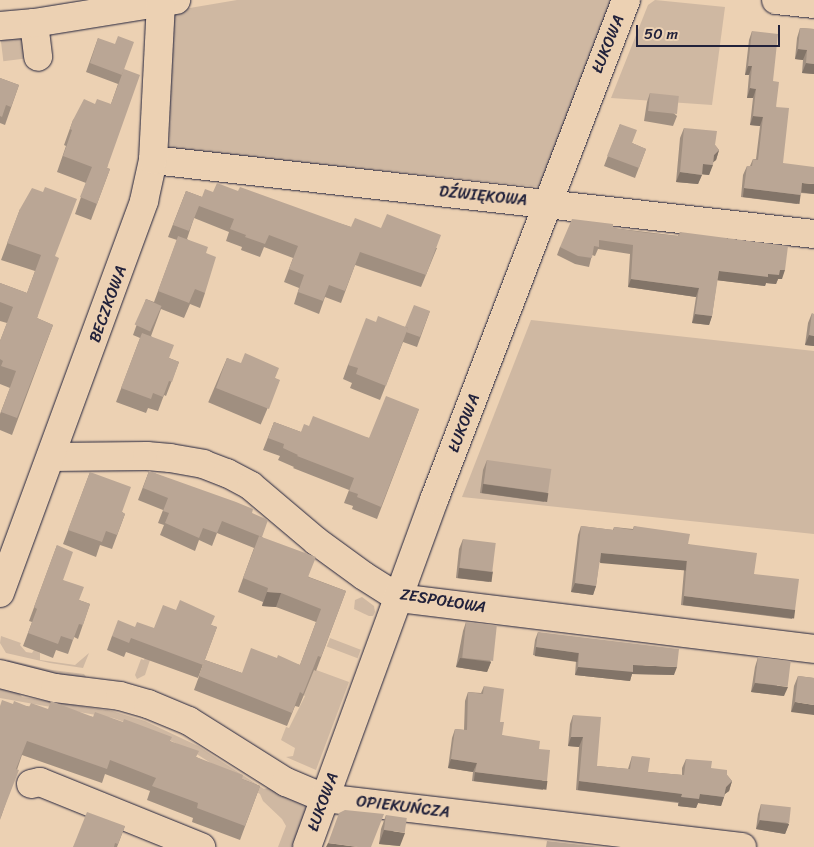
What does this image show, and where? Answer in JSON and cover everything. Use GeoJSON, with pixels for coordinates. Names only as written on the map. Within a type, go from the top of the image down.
{"type":"FeatureCollection","features":[{"type":"Feature","properties":{"kind":"street","name":"ŁUKOWA"},"geometry":{"type":"LineString","coordinates":[[306,847],[434,500],[549,203],[590,89],[626,0]]}},
{"type":"Feature","properties":{"kind":"street"},"geometry":{"type":"LineString","coordinates":[[776,0],[814,4]]}},
{"type":"Feature","properties":{"kind":"street"},"geometry":{"type":"LineString","coordinates":[[0,26],[34,23],[166,1]]}},
{"type":"Feature","properties":{"kind":"street","name":"BECZKOWA"},"geometry":{"type":"LineString","coordinates":[[0,594],[137,226],[153,160],[166,1]]}},
{"type":"Feature","properties":{"kind":"street"},"geometry":{"type":"LineString","coordinates":[[34,23],[38,57]]}},
{"type":"Feature","properties":{"kind":"street","name":"DŹWIĘKOWA"},"geometry":{"type":"LineString","coordinates":[[153,160],[814,234]]}},
{"type":"Feature","properties":{"kind":"street","name":"ZESPOŁOWA"},"geometry":{"type":"LineString","coordinates":[[51,457],[147,456],[203,464],[227,473],[251,486],[316,541],[364,576],[399,598],[814,649]]}},
{"type":"Feature","properties":{"kind":"street","name":"OPIEKUŃCZA"},"geometry":{"type":"LineString","coordinates":[[0,674],[55,688],[120,696],[148,704],[189,721],[286,782],[324,798],[742,847]]}},
{"type":"Feature","properties":{"kind":"street"},"geometry":{"type":"LineString","coordinates":[[31,784],[40,782],[200,847]]}},
{"type":"Feature","properties":{"kind":"shaded area"},"geometry":{"type":"Polygon","coordinates":[[[237,0],[612,0],[539,187],[169,149],[172,11],[237,0]]]}},
{"type":"Feature","properties":{"kind":"shaded area"},"geometry":{"type":"Polygon","coordinates":[[[655,0],[725,7],[712,105],[611,98],[648,5],[655,0]]]}},
{"type":"Feature","properties":{"kind":"shaded area"},"geometry":{"type":"Polygon","coordinates":[[[28,32],[31,58],[3,61],[0,35],[28,32]]]}},
{"type":"Feature","properties":{"kind":"shaded area"},"geometry":{"type":"Polygon","coordinates":[[[531,320],[814,351],[814,534],[462,497],[531,320]]]}},
{"type":"Feature","properties":{"kind":"shaded area"},"geometry":{"type":"Polygon","coordinates":[[[362,597],[374,606],[375,612],[373,616],[354,609],[355,600],[362,597]]]}},
{"type":"Feature","properties":{"kind":"shaded area"},"geometry":{"type":"Polygon","coordinates":[[[1,636],[21,643],[20,645],[26,652],[32,653],[34,650],[40,653],[40,660],[75,665],[89,653],[83,668],[50,663],[6,653],[0,643],[1,636]]]}},
{"type":"Feature","properties":{"kind":"shaded area"},"geometry":{"type":"Polygon","coordinates":[[[330,638],[361,650],[358,658],[327,646],[330,638]]]}},
{"type":"Feature","properties":{"kind":"shaded area"},"geometry":{"type":"Polygon","coordinates":[[[147,652],[152,654],[145,675],[137,679],[135,675],[141,659],[144,660],[147,652]]]}},
{"type":"Feature","properties":{"kind":"shaded area"},"geometry":{"type":"Polygon","coordinates":[[[8,660],[52,670],[84,674],[86,677],[85,681],[63,678],[6,662],[8,660]]]}},
{"type":"Feature","properties":{"kind":"shaded area"},"geometry":{"type":"Polygon","coordinates":[[[308,667],[349,682],[316,770],[286,757],[293,756],[295,748],[281,740],[286,727],[289,728],[305,696],[303,695],[308,667]]]}},
{"type":"Feature","properties":{"kind":"shaded area"},"geometry":{"type":"Polygon","coordinates":[[[0,684],[15,688],[22,697],[112,711],[145,721],[198,746],[264,789],[276,786],[304,803],[307,810],[293,847],[278,847],[286,826],[282,819],[263,801],[260,794],[195,753],[156,733],[113,718],[0,698],[0,684]]]}},
{"type":"Feature","properties":{"kind":"building"},"geometry":{"type":"Polygon","coordinates":[[[800,28],[814,29],[814,64],[806,63],[807,50],[798,49],[800,28]]]}},
{"type":"Feature","properties":{"kind":"building"},"geometry":{"type":"Polygon","coordinates":[[[752,31],[778,34],[773,81],[779,82],[776,107],[789,108],[783,163],[814,167],[814,184],[802,183],[801,195],[744,188],[747,166],[752,166],[753,159],[758,160],[763,117],[753,116],[756,89],[750,88],[752,66],[748,66],[752,31]]]}},
{"type":"Feature","properties":{"kind":"building"},"geometry":{"type":"Polygon","coordinates":[[[118,36],[134,42],[122,75],[90,63],[98,38],[115,44],[118,36]]]}},
{"type":"Feature","properties":{"kind":"building"},"geometry":{"type":"Polygon","coordinates":[[[124,69],[140,75],[107,168],[110,169],[97,204],[80,197],[92,167],[63,156],[72,130],[70,129],[73,120],[84,99],[95,104],[97,99],[111,104],[124,69]]]}},
{"type":"Feature","properties":{"kind":"building"},"geometry":{"type":"Polygon","coordinates":[[[0,78],[19,85],[11,107],[6,105],[2,117],[0,116],[0,78]]]}},
{"type":"Feature","properties":{"kind":"building"},"geometry":{"type":"Polygon","coordinates":[[[650,93],[679,96],[677,114],[648,111],[650,93]]]}},
{"type":"Feature","properties":{"kind":"building"},"geometry":{"type":"Polygon","coordinates":[[[620,124],[637,130],[632,143],[646,149],[639,168],[607,156],[620,124]]]}},
{"type":"Feature","properties":{"kind":"building"},"geometry":{"type":"Polygon","coordinates":[[[684,128],[717,131],[715,145],[719,150],[714,155],[713,165],[703,164],[702,175],[680,172],[684,128]]]}},
{"type":"Feature","properties":{"kind":"building"},"geometry":{"type":"Polygon","coordinates":[[[217,183],[238,191],[240,187],[351,227],[355,218],[381,228],[387,214],[441,235],[426,275],[360,252],[345,291],[329,285],[323,301],[298,292],[304,275],[289,269],[298,246],[269,235],[265,244],[245,237],[246,235],[230,229],[234,219],[199,206],[189,231],[173,225],[186,191],[202,197],[205,189],[213,192],[217,183]]]}},
{"type":"Feature","properties":{"kind":"building"},"geometry":{"type":"Polygon","coordinates":[[[45,187],[77,199],[55,256],[59,258],[37,318],[53,325],[17,418],[1,412],[16,371],[1,366],[3,361],[0,359],[0,341],[13,307],[0,302],[0,283],[27,293],[41,255],[7,243],[20,209],[32,188],[43,192],[45,187]]]}},
{"type":"Feature","properties":{"kind":"building"},"geometry":{"type":"Polygon","coordinates":[[[572,219],[613,224],[613,228],[648,233],[679,236],[680,232],[788,246],[785,270],[780,270],[779,275],[768,274],[768,277],[719,271],[712,316],[695,314],[699,288],[631,279],[633,245],[599,240],[599,247],[594,246],[592,258],[578,256],[560,247],[572,219]]]}},
{"type":"Feature","properties":{"kind":"building"},"geometry":{"type":"Polygon","coordinates":[[[178,236],[208,247],[206,253],[216,257],[205,293],[195,289],[189,303],[158,291],[178,236]]]}},
{"type":"Feature","properties":{"kind":"building"},"geometry":{"type":"Polygon","coordinates":[[[146,299],[162,306],[150,331],[135,325],[146,299]]]}},
{"type":"Feature","properties":{"kind":"building"},"geometry":{"type":"Polygon","coordinates":[[[414,305],[430,311],[420,337],[406,332],[408,328],[405,327],[414,305]]]}},
{"type":"Feature","properties":{"kind":"building"},"geometry":{"type":"Polygon","coordinates":[[[812,313],[814,314],[814,336],[809,335],[812,313]]]}},
{"type":"Feature","properties":{"kind":"building"},"geometry":{"type":"Polygon","coordinates":[[[378,316],[408,328],[386,386],[356,374],[358,368],[348,365],[366,318],[376,322],[378,316]]]}},
{"type":"Feature","properties":{"kind":"building"},"geometry":{"type":"Polygon","coordinates":[[[142,333],[174,345],[169,358],[179,362],[172,382],[169,381],[163,397],[153,393],[151,399],[121,388],[142,333]]]}},
{"type":"Feature","properties":{"kind":"building"},"geometry":{"type":"Polygon","coordinates":[[[245,353],[279,368],[275,378],[280,380],[269,409],[216,388],[227,358],[241,363],[245,353]]]}},
{"type":"Feature","properties":{"kind":"building"},"geometry":{"type":"Polygon","coordinates":[[[386,396],[419,409],[381,507],[357,497],[358,494],[349,491],[354,478],[297,456],[283,448],[284,444],[268,438],[274,422],[301,432],[304,424],[309,426],[313,416],[369,438],[386,396]]]}},
{"type":"Feature","properties":{"kind":"building"},"geometry":{"type":"Polygon","coordinates":[[[487,460],[551,469],[548,493],[484,484],[487,460]]]}},
{"type":"Feature","properties":{"kind":"building"},"geometry":{"type":"Polygon","coordinates":[[[149,471],[253,509],[252,513],[268,520],[262,537],[222,521],[217,533],[203,528],[199,538],[165,523],[169,513],[163,511],[168,498],[143,488],[149,471]]]}},
{"type":"Feature","properties":{"kind":"building"},"geometry":{"type":"Polygon","coordinates":[[[90,472],[131,487],[122,512],[125,514],[117,535],[106,531],[102,542],[68,530],[90,472]]]}},
{"type":"Feature","properties":{"kind":"building"},"geometry":{"type":"Polygon","coordinates":[[[581,526],[614,530],[614,527],[633,530],[634,526],[690,534],[688,544],[757,553],[754,574],[799,579],[795,610],[684,596],[687,561],[601,553],[596,586],[575,583],[581,526]]]}},
{"type":"Feature","properties":{"kind":"building"},"geometry":{"type":"Polygon","coordinates":[[[259,536],[316,557],[308,577],[346,591],[321,657],[318,656],[303,694],[300,692],[292,713],[199,676],[205,660],[242,673],[251,648],[277,658],[278,655],[300,665],[321,609],[281,593],[267,592],[268,588],[243,578],[259,536]]]}},
{"type":"Feature","properties":{"kind":"building"},"geometry":{"type":"Polygon","coordinates":[[[463,539],[496,543],[492,572],[459,568],[463,539]]]}},
{"type":"Feature","properties":{"kind":"building"},"geometry":{"type":"Polygon","coordinates":[[[57,545],[73,552],[63,580],[84,587],[79,600],[90,604],[83,625],[79,624],[73,640],[61,636],[58,644],[28,633],[37,609],[34,607],[57,545]]]}},
{"type":"Feature","properties":{"kind":"building"},"geometry":{"type":"Polygon","coordinates":[[[180,600],[215,616],[211,625],[217,627],[203,665],[131,638],[129,643],[112,636],[118,620],[135,627],[137,622],[154,628],[163,605],[176,610],[180,600]]]}},
{"type":"Feature","properties":{"kind":"building"},"geometry":{"type":"Polygon","coordinates":[[[466,622],[497,625],[493,661],[462,658],[466,622]]]}},
{"type":"Feature","properties":{"kind":"building"},"geometry":{"type":"Polygon","coordinates":[[[538,632],[679,649],[677,667],[633,665],[633,672],[578,667],[579,653],[536,647],[538,632]]]}},
{"type":"Feature","properties":{"kind":"building"},"geometry":{"type":"Polygon","coordinates":[[[758,657],[791,661],[788,687],[755,683],[758,657]]]}},
{"type":"Feature","properties":{"kind":"building"},"geometry":{"type":"Polygon","coordinates":[[[798,676],[814,678],[814,705],[795,702],[798,676]]]}},
{"type":"Feature","properties":{"kind":"building"},"geometry":{"type":"Polygon","coordinates":[[[484,686],[504,689],[500,722],[504,722],[502,735],[540,741],[539,749],[550,750],[547,781],[475,772],[477,763],[451,759],[455,729],[467,730],[468,692],[483,694],[484,686]]]}},
{"type":"Feature","properties":{"kind":"building"},"geometry":{"type":"Polygon","coordinates":[[[2,700],[13,704],[14,701],[29,707],[31,703],[48,709],[51,701],[93,717],[95,712],[123,722],[124,719],[172,737],[170,741],[199,751],[196,757],[243,775],[242,779],[260,786],[245,826],[197,808],[198,803],[152,786],[156,778],[110,760],[107,769],[27,741],[16,769],[19,770],[0,819],[0,706],[2,700]]]}},
{"type":"Feature","properties":{"kind":"building"},"geometry":{"type":"Polygon","coordinates":[[[573,715],[601,717],[597,766],[630,769],[632,756],[650,758],[648,772],[684,775],[686,759],[712,761],[711,768],[727,770],[727,775],[732,781],[726,787],[724,797],[700,794],[699,799],[681,797],[682,794],[579,781],[583,737],[571,737],[573,715]]]}},
{"type":"Feature","properties":{"kind":"building"},"geometry":{"type":"Polygon","coordinates":[[[761,804],[791,807],[789,823],[759,820],[761,804]]]}},
{"type":"Feature","properties":{"kind":"building"},"geometry":{"type":"Polygon","coordinates":[[[345,810],[384,814],[371,847],[328,843],[339,813],[345,810]]]}},
{"type":"Feature","properties":{"kind":"building"},"geometry":{"type":"Polygon","coordinates":[[[87,812],[125,826],[118,844],[115,843],[114,847],[73,847],[87,812]]]}},
{"type":"Feature","properties":{"kind":"building"},"geometry":{"type":"Polygon","coordinates":[[[386,815],[407,818],[405,833],[384,830],[386,815]]]}},
{"type":"Feature","properties":{"kind":"building"},"geometry":{"type":"Polygon","coordinates":[[[547,841],[601,847],[546,847],[547,841]]]}}]}
